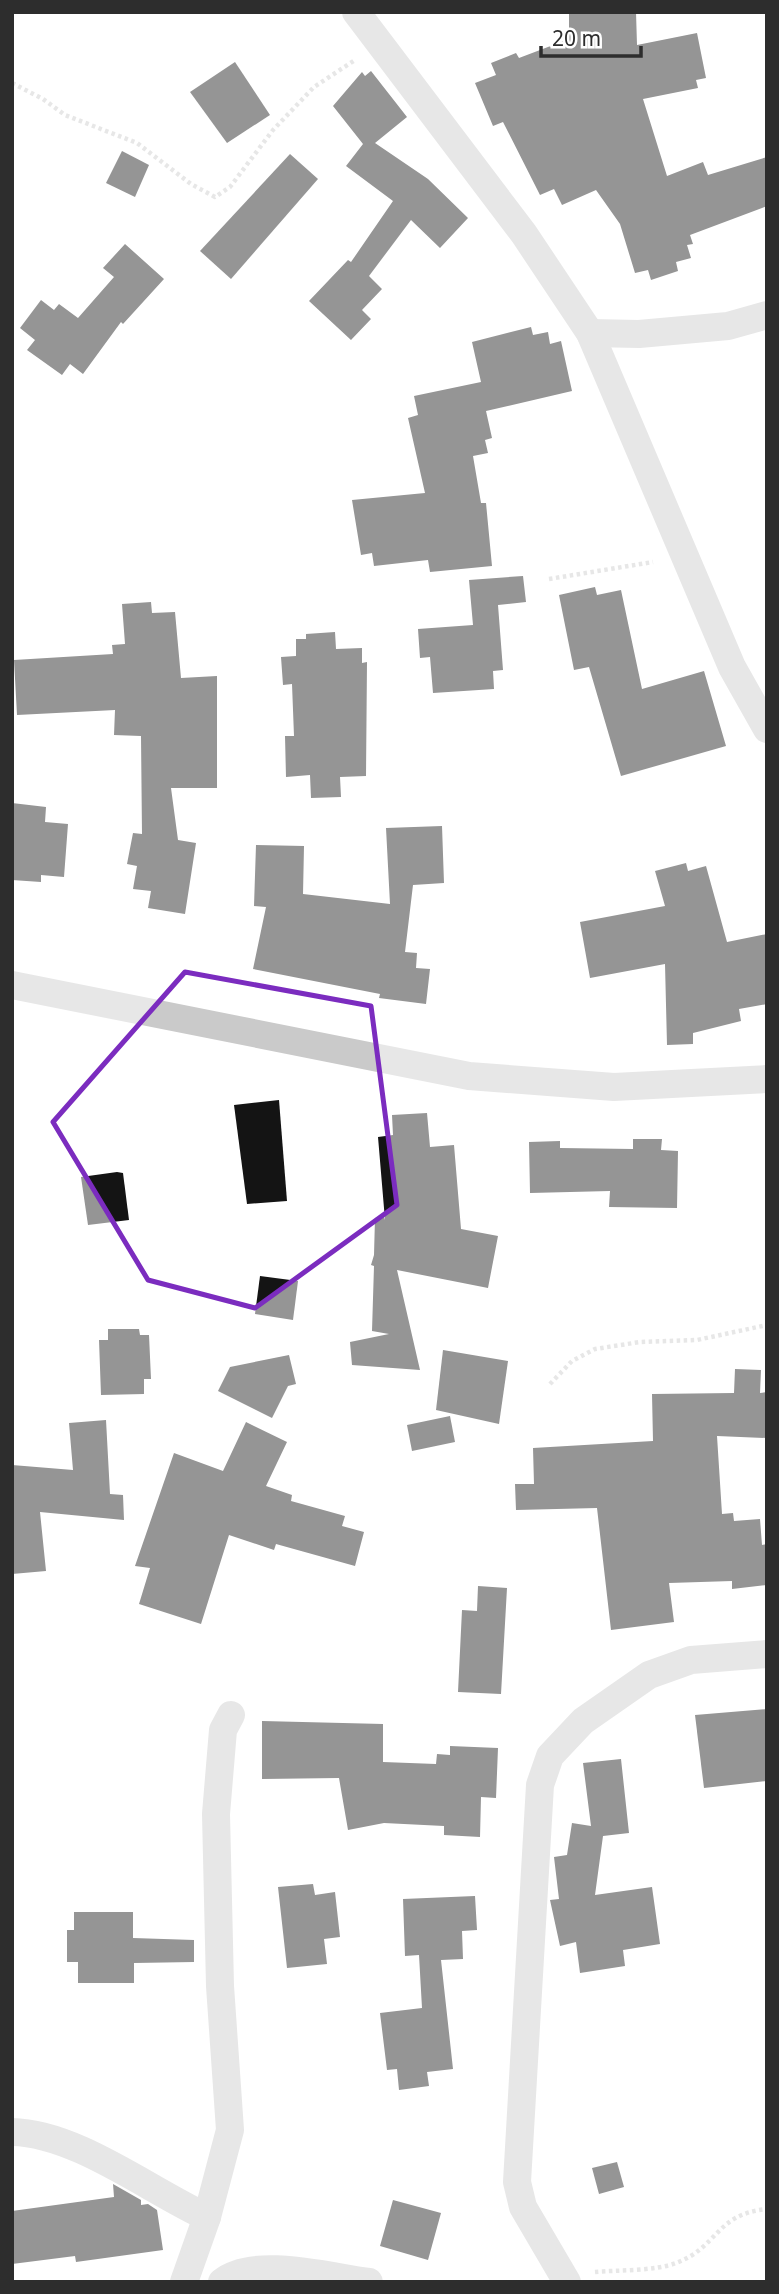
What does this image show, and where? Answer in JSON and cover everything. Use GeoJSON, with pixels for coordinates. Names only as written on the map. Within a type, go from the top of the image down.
{"type":"FeatureCollection","features":[{"type":"Feature","properties":{"kind":"street"},"geometry":{"type":"LineString","coordinates":[[356,12],[524,234],[590,333],[732,667],[767,729]]}},
{"type":"Feature","properties":{"kind":"street"},"geometry":{"type":"LineString","coordinates":[[590,333],[639,334],[728,326],[767,315]]}},
{"type":"Feature","properties":{"kind":"street"},"geometry":{"type":"LineString","coordinates":[[12,985],[470,1076],[614,1087],[767,1079]]}},
{"type":"Feature","properties":{"kind":"street"},"geometry":{"type":"LineString","coordinates":[[566,2279],[528,2217],[517,2182],[540,1785],[550,1756],[583,1721],[649,1675],[691,1660],[767,1654]]}},
{"type":"Feature","properties":{"kind":"street"},"geometry":{"type":"LineString","coordinates":[[184,2282],[206,2217],[230,2130],[220,1986],[216,1815],[223,1730],[232,1715]]}},
{"type":"Feature","properties":{"kind":"street"},"geometry":{"type":"LineString","coordinates":[[12,2133],[22,2133],[72,2148],[154,2186],[176,2202],[206,2217]]}},
{"type":"Feature","properties":{"kind":"street"},"geometry":{"type":"LineString","coordinates":[[222,2282],[240,2271],[260,2268],[369,2282]]}},
{"type":"Feature","properties":{"kind":"path"},"geometry":{"type":"LineString","coordinates":[[12,83],[43,99],[65,115],[137,143],[191,184],[218,197],[230,187],[273,130],[314,87],[381,44]]}},
{"type":"Feature","properties":{"kind":"path"},"geometry":{"type":"LineString","coordinates":[[549,579],[685,557]]}},
{"type":"Feature","properties":{"kind":"path"},"geometry":{"type":"LineString","coordinates":[[550,1384],[572,1361],[595,1349],[640,1342],[696,1340],[767,1325]]}},
{"type":"Feature","properties":{"kind":"path"},"geometry":{"type":"LineString","coordinates":[[566,2279],[676,2263],[710,2242],[728,2220],[745,2211],[767,2209]]}},
{"type":"Feature","properties":{"kind":"highlighted area"},"geometry":{"type":"Polygon","coordinates":[[[185,972],[371,1006],[397,1205],[255,1308],[148,1280],[53,1122],[185,972]]]}},
{"type":"Feature","properties":{"kind":"building"},"geometry":{"type":"Polygon","coordinates":[[[569,12],[636,12],[637,45],[697,33],[706,78],[696,80],[698,88],[643,99],[667,176],[703,162],[708,175],[767,157],[767,206],[690,235],[693,244],[687,245],[691,258],[676,262],[678,271],[651,280],[648,270],[635,273],[620,224],[596,190],[562,205],[554,189],[540,195],[503,122],[493,126],[475,83],[496,75],[491,63],[516,53],[519,58],[569,39],[569,12]]]}},
{"type":"Feature","properties":{"kind":"building"},"geometry":{"type":"Polygon","coordinates":[[[235,62],[270,115],[227,143],[190,92],[235,62]]]}},
{"type":"Feature","properties":{"kind":"building"},"geometry":{"type":"Polygon","coordinates":[[[371,71],[407,117],[375,143],[428,179],[468,218],[440,248],[411,220],[369,276],[382,289],[362,310],[371,319],[351,340],[309,301],[348,260],[351,262],[393,201],[346,166],[363,144],[333,106],[362,72],[365,76],[371,71]]]}},
{"type":"Feature","properties":{"kind":"building"},"geometry":{"type":"Polygon","coordinates":[[[122,151],[149,165],[135,197],[106,183],[122,151]]]}},
{"type":"Feature","properties":{"kind":"building"},"geometry":{"type":"Polygon","coordinates":[[[290,154],[318,179],[231,279],[200,251],[290,154]]]}},
{"type":"Feature","properties":{"kind":"building"},"geometry":{"type":"Polygon","coordinates":[[[125,244],[164,279],[123,324],[121,322],[83,374],[70,364],[62,375],[27,350],[35,340],[20,328],[41,300],[54,310],[59,304],[78,318],[114,277],[103,268],[125,244]]]}},
{"type":"Feature","properties":{"kind":"building"},"geometry":{"type":"Polygon","coordinates":[[[531,327],[533,335],[548,332],[550,344],[561,341],[572,391],[486,411],[492,438],[485,440],[488,453],[473,456],[481,503],[486,503],[492,566],[430,572],[428,560],[374,566],[372,553],[361,555],[352,500],[425,493],[408,418],[418,415],[414,396],[481,382],[472,342],[531,327]]]}},
{"type":"Feature","properties":{"kind":"building"},"geometry":{"type":"Polygon","coordinates":[[[523,576],[526,602],[498,605],[503,670],[493,671],[494,689],[433,693],[430,657],[420,658],[418,629],[473,625],[469,580],[523,576]]]}},
{"type":"Feature","properties":{"kind":"building"},"geometry":{"type":"Polygon","coordinates":[[[595,587],[597,595],[621,590],[642,689],[704,671],[726,746],[621,776],[589,667],[574,670],[559,595],[595,587]]]}},
{"type":"Feature","properties":{"kind":"building"},"geometry":{"type":"Polygon","coordinates":[[[151,602],[152,613],[175,612],[181,678],[217,676],[217,788],[171,788],[178,840],[196,843],[185,914],[148,908],[151,891],[133,889],[137,866],[127,864],[133,833],[142,834],[141,736],[114,735],[115,710],[17,715],[14,660],[113,654],[112,645],[125,644],[122,604],[151,602]]]}},
{"type":"Feature","properties":{"kind":"building"},"geometry":{"type":"Polygon","coordinates":[[[335,632],[336,649],[362,648],[362,663],[367,662],[366,776],[340,777],[341,797],[311,798],[310,775],[286,777],[285,736],[294,736],[292,684],[283,685],[281,657],[296,656],[296,639],[306,639],[306,634],[335,632]]]}},
{"type":"Feature","properties":{"kind":"building"},"geometry":{"type":"Polygon","coordinates":[[[12,803],[46,807],[45,822],[68,824],[64,877],[41,875],[41,882],[12,880],[12,803]]]}},
{"type":"Feature","properties":{"kind":"building"},"geometry":{"type":"Polygon","coordinates":[[[442,826],[444,883],[413,885],[405,952],[417,953],[416,968],[430,969],[426,1004],[379,998],[380,994],[253,969],[266,907],[254,906],[256,845],[304,846],[303,894],[390,904],[386,828],[442,826]]]}},
{"type":"Feature","properties":{"kind":"building"},"geometry":{"type":"Polygon","coordinates":[[[686,863],[688,871],[706,866],[727,942],[767,934],[767,1004],[739,1009],[741,1021],[693,1033],[693,1044],[667,1045],[665,964],[590,978],[580,922],[665,906],[655,871],[686,863]]]}},
{"type":"Feature","properties":{"kind":"building"},"geometry":{"type":"Polygon","coordinates":[[[279,1100],[287,1201],[247,1204],[234,1105],[279,1100]]]}},
{"type":"Feature","properties":{"kind":"building"},"geometry":{"type":"Polygon","coordinates":[[[427,1113],[430,1147],[454,1145],[461,1229],[498,1236],[488,1288],[397,1270],[420,1370],[352,1365],[350,1342],[389,1334],[372,1331],[374,1266],[371,1265],[374,1255],[375,1218],[384,1217],[385,1220],[378,1137],[393,1135],[392,1115],[427,1113]]]}},
{"type":"Feature","properties":{"kind":"building"},"geometry":{"type":"Polygon","coordinates":[[[633,1139],[662,1139],[661,1150],[678,1151],[677,1208],[609,1207],[610,1191],[530,1193],[529,1142],[560,1141],[560,1148],[633,1149],[633,1139]]]}},
{"type":"Feature","properties":{"kind":"building"},"geometry":{"type":"Polygon","coordinates":[[[123,1173],[129,1220],[88,1225],[81,1177],[123,1173]]]}},
{"type":"Feature","properties":{"kind":"building"},"geometry":{"type":"Polygon","coordinates":[[[260,1276],[298,1281],[293,1320],[255,1314],[260,1276]]]}},
{"type":"Feature","properties":{"kind":"building"},"geometry":{"type":"Polygon","coordinates":[[[108,1329],[139,1329],[140,1335],[149,1335],[151,1379],[144,1379],[144,1394],[101,1395],[99,1340],[108,1340],[108,1329]]]}},
{"type":"Feature","properties":{"kind":"building"},"geometry":{"type":"Polygon","coordinates":[[[443,1350],[508,1361],[499,1424],[436,1410],[443,1350]]]}},
{"type":"Feature","properties":{"kind":"building"},"geometry":{"type":"Polygon","coordinates":[[[289,1355],[296,1384],[288,1386],[272,1418],[218,1391],[230,1367],[289,1355]]]}},
{"type":"Feature","properties":{"kind":"building"},"geometry":{"type":"Polygon","coordinates":[[[735,1369],[761,1370],[760,1393],[767,1392],[767,1438],[717,1436],[722,1514],[733,1513],[734,1521],[760,1519],[762,1545],[767,1544],[767,1585],[732,1589],[732,1581],[669,1583],[674,1622],[611,1630],[597,1508],[516,1510],[515,1484],[534,1484],[533,1448],[653,1441],[652,1394],[734,1393],[735,1369]]]}},
{"type":"Feature","properties":{"kind":"building"},"geometry":{"type":"Polygon","coordinates":[[[450,1416],[455,1442],[412,1451],[407,1425],[450,1416]]]}},
{"type":"Feature","properties":{"kind":"building"},"geometry":{"type":"Polygon","coordinates":[[[106,1420],[110,1494],[123,1495],[124,1520],[40,1512],[46,1571],[12,1574],[12,1465],[73,1470],[69,1423],[106,1420]]]}},
{"type":"Feature","properties":{"kind":"building"},"geometry":{"type":"Polygon","coordinates":[[[246,1422],[287,1442],[266,1486],[292,1495],[291,1501],[345,1516],[342,1526],[364,1532],[355,1566],[276,1544],[274,1550],[229,1535],[201,1624],[139,1604],[150,1568],[135,1566],[174,1453],[223,1471],[246,1422]]]}},
{"type":"Feature","properties":{"kind":"building"},"geometry":{"type":"Polygon","coordinates":[[[478,1586],[507,1588],[501,1694],[458,1692],[462,1610],[477,1611],[478,1586]]]}},
{"type":"Feature","properties":{"kind":"building"},"geometry":{"type":"Polygon","coordinates":[[[767,1709],[767,1781],[704,1788],[695,1715],[767,1709]]]}},
{"type":"Feature","properties":{"kind":"building"},"geometry":{"type":"Polygon","coordinates":[[[262,1721],[383,1724],[383,1762],[436,1764],[437,1754],[450,1755],[450,1746],[498,1748],[496,1798],[481,1797],[480,1837],[444,1835],[444,1826],[384,1823],[348,1830],[339,1778],[262,1779],[262,1721]]]}},
{"type":"Feature","properties":{"kind":"building"},"geometry":{"type":"Polygon","coordinates":[[[621,1759],[629,1833],[603,1836],[595,1895],[652,1887],[660,1944],[623,1950],[625,1966],[580,1973],[576,1942],[560,1946],[550,1900],[559,1899],[554,1857],[567,1855],[572,1823],[591,1826],[583,1763],[621,1759]]]}},
{"type":"Feature","properties":{"kind":"building"},"geometry":{"type":"Polygon","coordinates":[[[313,1884],[315,1895],[335,1892],[340,1937],[324,1939],[327,1964],[287,1968],[278,1887],[313,1884]]]}},
{"type":"Feature","properties":{"kind":"building"},"geometry":{"type":"Polygon","coordinates":[[[475,1896],[477,1930],[462,1931],[463,1959],[441,1960],[453,2069],[427,2072],[429,2086],[399,2090],[397,2069],[387,2070],[380,2013],[422,2008],[419,1955],[405,1956],[403,1899],[475,1896]]]}},
{"type":"Feature","properties":{"kind":"building"},"geometry":{"type":"Polygon","coordinates":[[[74,1912],[133,1912],[133,1938],[194,1940],[194,1962],[134,1963],[134,1983],[78,1983],[78,1962],[67,1962],[67,1930],[74,1930],[74,1912]]]}},
{"type":"Feature","properties":{"kind":"building"},"geometry":{"type":"Polygon","coordinates":[[[617,2162],[624,2187],[599,2194],[592,2168],[617,2162]]]}},
{"type":"Feature","properties":{"kind":"building"},"geometry":{"type":"Polygon","coordinates":[[[113,2184],[141,2200],[141,2205],[148,2204],[157,2210],[163,2250],[76,2262],[75,2256],[12,2264],[12,2211],[114,2197],[113,2184]]]}},
{"type":"Feature","properties":{"kind":"building"},"geometry":{"type":"Polygon","coordinates":[[[393,2200],[441,2213],[428,2260],[380,2246],[393,2200]]]}}]}
